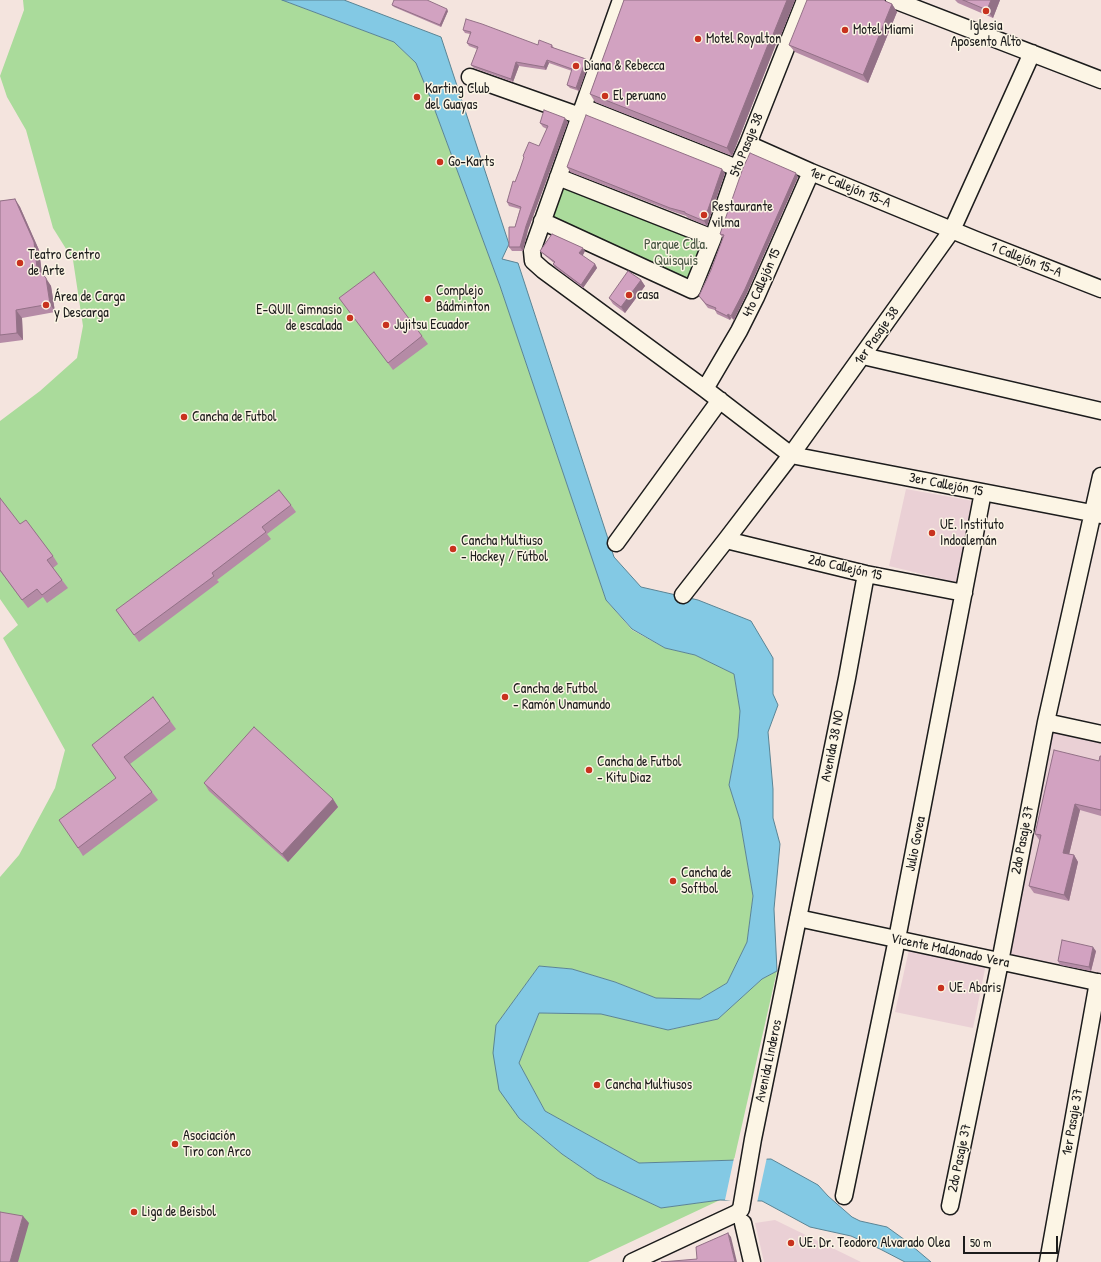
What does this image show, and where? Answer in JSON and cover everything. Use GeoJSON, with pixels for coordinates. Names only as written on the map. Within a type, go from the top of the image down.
{"type":"FeatureCollection","features":[{"type":"Feature","properties":{"kind":"street"},"geometry":{"type":"LineString","coordinates":[[621,0],[542,221],[532,251],[533,261],[543,270],[720,400],[791,455]]}},
{"type":"Feature","properties":{"kind":"street","name":"5to Pasaje 38"},"geometry":{"type":"LineString","coordinates":[[542,221],[692,290],[713,238],[737,168],[805,0]]}},
{"type":"Feature","properties":{"kind":"street"},"geometry":{"type":"LineString","coordinates":[[894,0],[1101,80]]}},
{"type":"Feature","properties":{"kind":"street","name":"1er Pasaje 38"},"geometry":{"type":"LineString","coordinates":[[683,595],[791,455],[952,230],[1032,53]]}},
{"type":"Feature","properties":{"kind":"street"},"geometry":{"type":"LineString","coordinates":[[470,77],[581,112],[737,168]]}},
{"type":"Feature","properties":{"kind":"street","name":"1er Callejón 15-A"},"geometry":{"type":"LineString","coordinates":[[748,144],[811,172],[952,230]]}},
{"type":"Feature","properties":{"kind":"street","name":"4to Callejón 15"},"geometry":{"type":"LineString","coordinates":[[705,389],[740,331],[811,172]]}},
{"type":"Feature","properties":{"kind":"street"},"geometry":{"type":"LineString","coordinates":[[558,176],[713,238]]}},
{"type":"Feature","properties":{"kind":"street","name":"1 Callejón 15-A"},"geometry":{"type":"LineString","coordinates":[[952,230],[1101,289]]}},
{"type":"Feature","properties":{"kind":"street"},"geometry":{"type":"LineString","coordinates":[[863,356],[1101,411]]}},
{"type":"Feature","properties":{"kind":"street"},"geometry":{"type":"LineString","coordinates":[[616,543],[720,400]]}},
{"type":"Feature","properties":{"kind":"street","name":"3er Callejón 15"},"geometry":{"type":"LineString","coordinates":[[791,455],[1097,514]]}},
{"type":"Feature","properties":{"kind":"street","name":"2do Pasaje 37"},"geometry":{"type":"LineString","coordinates":[[950,1206],[1000,962],[1046,722],[1097,514],[1101,476]]}},
{"type":"Feature","properties":{"kind":"street","name":"Julio Govea"},"geometry":{"type":"LineString","coordinates":[[844,1196],[897,939],[983,492]]}},
{"type":"Feature","properties":{"kind":"street","name":"2do Callejón 15"},"geometry":{"type":"LineString","coordinates":[[726,540],[866,574],[964,593]]}},
{"type":"Feature","properties":{"kind":"street","name":"Avenida 38 NO"},"geometry":{"type":"LineString","coordinates":[[798,918],[846,686],[866,574]]}},
{"type":"Feature","properties":{"kind":"street"},"geometry":{"type":"LineString","coordinates":[[1046,722],[1101,734]]}},
{"type":"Feature","properties":{"kind":"street","name":"Vicente Maldonado Vera"},"geometry":{"type":"LineString","coordinates":[[798,918],[1100,982]]}},
{"type":"Feature","properties":{"kind":"street","name":"Avenida Linderos"},"geometry":{"type":"LineString","coordinates":[[633,1262],[737,1213],[740,1209],[798,918]]}},
{"type":"Feature","properties":{"kind":"street","name":"1er Pasaje 37"},"geometry":{"type":"LineString","coordinates":[[1048,1262],[1100,982]]}},
{"type":"Feature","properties":{"kind":"street"},"geometry":{"type":"LineString","coordinates":[[743,1223],[752,1262]]}},
{"type":"Feature","properties":{"kind":"shaded area","name":"UE. Instituto Indoalemán"},"geometry":{"type":"Polygon","coordinates":[[[906,489],[973,501],[959,583],[889,566],[906,489]]]}},
{"type":"Feature","properties":{"kind":"shaded area"},"geometry":{"type":"Polygon","coordinates":[[[1050,723],[1101,735],[1101,982],[1000,961],[1050,723]]]}},
{"type":"Feature","properties":{"kind":"shaded area","name":"UE. Abaris"},"geometry":{"type":"Polygon","coordinates":[[[909,950],[986,964],[973,1028],[895,1012],[909,950]]]}},
{"type":"Feature","properties":{"kind":"shaded area","name":"UE. Dr. Teodoro Alvarado Olea"},"geometry":{"type":"Polygon","coordinates":[[[775,1220],[861,1262],[764,1262],[755,1223],[775,1220]]]}},
{"type":"Feature","properties":{"kind":"green space"},"geometry":{"type":"Polygon","coordinates":[[[23,0],[282,0],[394,42],[416,63],[500,286],[606,600],[632,630],[665,648],[695,655],[734,674],[740,711],[738,737],[729,785],[740,820],[753,896],[747,942],[727,983],[700,999],[656,998],[615,982],[572,969],[539,966],[496,1025],[519,1118],[562,1154],[597,1178],[661,1208],[720,1200],[588,1262],[0,1262],[0,877],[19,855],[55,788],[65,750],[3,638],[18,625],[0,599],[0,421],[40,391],[77,358],[83,326],[73,260],[53,228],[26,130],[7,97],[0,76],[24,10],[23,0]]]}},
{"type":"Feature","properties":{"kind":"green space","name":"Parque Cdla. Quisquis"},"geometry":{"type":"Polygon","coordinates":[[[558,177],[713,238],[692,290],[542,221],[558,177]]]}},
{"type":"Feature","properties":{"kind":"green space"},"geometry":{"type":"Polygon","coordinates":[[[777,971],[734,1160],[639,1163],[545,1111],[519,1063],[539,1013],[601,1014],[669,1030],[718,1019],[762,979],[777,971]]]}},
{"type":"Feature","properties":{"kind":"water"},"geometry":{"type":"Polygon","coordinates":[[[282,0],[344,0],[441,37],[509,244],[502,259],[518,263],[614,557],[641,587],[698,600],[751,621],[773,658],[773,694],[778,705],[768,732],[773,789],[773,818],[780,844],[774,909],[777,971],[762,979],[718,1019],[668,1030],[601,1014],[539,1013],[519,1063],[545,1111],[639,1163],[771,1159],[818,1185],[852,1217],[860,1221],[887,1227],[931,1262],[905,1262],[851,1236],[810,1227],[762,1201],[720,1200],[661,1208],[597,1178],[562,1154],[519,1118],[499,1090],[493,1053],[496,1025],[539,966],[572,969],[615,982],[656,998],[700,999],[727,983],[747,942],[753,896],[740,820],[729,785],[738,737],[740,711],[734,674],[695,655],[665,648],[632,629],[606,600],[500,286],[416,63],[394,42],[282,0]]]}},
{"type":"Feature","properties":{"kind":"pier"},"geometry":{"type":"Polygon","coordinates":[[[767,1157],[757,1203],[725,1200],[734,1158],[767,1157]]]}},
{"type":"Feature","properties":{"kind":"building"},"geometry":{"type":"Polygon","coordinates":[[[394,0],[427,0],[447,9],[440,25],[392,5],[394,0]]]}},
{"type":"Feature","properties":{"kind":"building","name":"Motel Royalton"},"geometry":{"type":"Polygon","coordinates":[[[624,0],[787,0],[727,148],[590,94],[624,0]]]}},
{"type":"Feature","properties":{"kind":"building","name":"Motel Miami"},"geometry":{"type":"Polygon","coordinates":[[[807,0],[884,0],[892,4],[863,75],[789,45],[807,0]]]}},
{"type":"Feature","properties":{"kind":"building"},"geometry":{"type":"Polygon","coordinates":[[[963,0],[991,0],[987,10],[963,0]]]}},
{"type":"Feature","properties":{"kind":"building"},"geometry":{"type":"Polygon","coordinates":[[[466,19],[538,45],[539,40],[552,45],[551,47],[586,59],[576,88],[567,85],[572,69],[547,60],[544,67],[516,62],[511,79],[471,65],[478,47],[467,43],[471,32],[463,30],[466,19]]]}},
{"type":"Feature","properties":{"kind":"building"},"geometry":{"type":"Polygon","coordinates":[[[544,110],[565,118],[526,226],[520,247],[509,247],[509,227],[515,227],[521,207],[507,202],[513,181],[515,182],[529,142],[539,146],[548,126],[540,123],[544,110]]]}},
{"type":"Feature","properties":{"kind":"building"},"geometry":{"type":"Polygon","coordinates":[[[586,115],[722,169],[704,221],[685,212],[670,208],[567,167],[586,115]]]}},
{"type":"Feature","properties":{"kind":"building"},"geometry":{"type":"Polygon","coordinates":[[[750,153],[796,173],[745,289],[731,316],[728,314],[727,316],[715,310],[716,308],[706,304],[699,296],[711,270],[724,235],[720,234],[743,168],[750,153]]]}},
{"type":"Feature","properties":{"kind":"building","name":"Teatro Centro de Arte"},"geometry":{"type":"Polygon","coordinates":[[[15,199],[34,242],[37,268],[46,278],[50,304],[16,310],[17,333],[0,335],[0,201],[15,199]]]}},
{"type":"Feature","properties":{"kind":"building"},"geometry":{"type":"Polygon","coordinates":[[[552,234],[583,248],[579,253],[595,264],[581,285],[553,264],[555,262],[540,251],[552,234]]]}},
{"type":"Feature","properties":{"kind":"building"},"geometry":{"type":"Polygon","coordinates":[[[628,271],[641,280],[621,307],[609,298],[628,271]]]}},
{"type":"Feature","properties":{"kind":"building","name":"Jujitsu Ecuador"},"geometry":{"type":"Polygon","coordinates":[[[374,272],[422,336],[388,363],[339,298],[374,272]]]}},
{"type":"Feature","properties":{"kind":"building"},"geometry":{"type":"Polygon","coordinates":[[[279,490],[291,505],[262,527],[266,532],[212,573],[214,576],[134,635],[116,610],[279,490]]]}},
{"type":"Feature","properties":{"kind":"building"},"geometry":{"type":"Polygon","coordinates":[[[0,498],[20,524],[26,520],[53,556],[47,560],[62,580],[42,595],[37,589],[22,600],[0,570],[0,498]]]}},
{"type":"Feature","properties":{"kind":"building"},"geometry":{"type":"Polygon","coordinates":[[[153,697],[170,721],[124,757],[152,792],[78,848],[59,820],[116,778],[92,745],[153,697]]]}},
{"type":"Feature","properties":{"kind":"building"},"geometry":{"type":"Polygon","coordinates":[[[254,727],[333,799],[282,854],[204,783],[254,727]]]}},
{"type":"Feature","properties":{"kind":"building"},"geometry":{"type":"Polygon","coordinates":[[[1054,750],[1099,761],[1101,756],[1101,810],[1075,804],[1063,853],[1074,855],[1064,895],[1029,886],[1041,835],[1035,834],[1054,750]]]}},
{"type":"Feature","properties":{"kind":"building"},"geometry":{"type":"Polygon","coordinates":[[[1062,940],[1093,947],[1089,967],[1058,961],[1062,940]]]}},
{"type":"Feature","properties":{"kind":"building"},"geometry":{"type":"Polygon","coordinates":[[[0,1212],[23,1216],[10,1262],[0,1262],[0,1212]]]}},
{"type":"Feature","properties":{"kind":"building"},"geometry":{"type":"Polygon","coordinates":[[[728,1233],[735,1262],[661,1262],[697,1259],[696,1247],[728,1233]]]}},
{"type":"Feature","properties":{"kind":"place","name":"Iglesia Aposento Alto"},"geometry":{"type":"Point","coordinates":[986,11]}},
{"type":"Feature","properties":{"kind":"place","name":"Motel Miami"},"geometry":{"type":"Point","coordinates":[845,30]}},
{"type":"Feature","properties":{"kind":"place","name":"Motel Royalton"},"geometry":{"type":"Point","coordinates":[698,39]}},
{"type":"Feature","properties":{"kind":"place","name":"Diana & Rebecca"},"geometry":{"type":"Point","coordinates":[576,66]}},
{"type":"Feature","properties":{"kind":"place","name":"El peruano"},"geometry":{"type":"Point","coordinates":[605,96]}},
{"type":"Feature","properties":{"kind":"place","name":"Karting Club del Guayas"},"geometry":{"type":"Point","coordinates":[417,97]}},
{"type":"Feature","properties":{"kind":"place","name":"Go-Karts"},"geometry":{"type":"Point","coordinates":[440,162]}},
{"type":"Feature","properties":{"kind":"place","name":"Restaurante vilma"},"geometry":{"type":"Point","coordinates":[704,215]}},
{"type":"Feature","properties":{"kind":"place","name":"Teatro Centro de Arte"},"geometry":{"type":"Point","coordinates":[20,263]}},
{"type":"Feature","properties":{"kind":"place","name":"casa"},"geometry":{"type":"Point","coordinates":[629,295]}},
{"type":"Feature","properties":{"kind":"place","name":"Complejo Bádminton"},"geometry":{"type":"Point","coordinates":[428,299]}},
{"type":"Feature","properties":{"kind":"place","name":"Área de Carga y Descarga"},"geometry":{"type":"Point","coordinates":[46,305]}},
{"type":"Feature","properties":{"kind":"place","name":"E-QUIL Gimnasio de escalada"},"geometry":{"type":"Point","coordinates":[350,318]}},
{"type":"Feature","properties":{"kind":"place","name":"Jujitsu Ecuador"},"geometry":{"type":"Point","coordinates":[386,325]}},
{"type":"Feature","properties":{"kind":"place","name":"Cancha de Futbol"},"geometry":{"type":"Point","coordinates":[184,417]}},
{"type":"Feature","properties":{"kind":"place","name":"UE. Instituto Indoalemán"},"geometry":{"type":"Point","coordinates":[932,533]}},
{"type":"Feature","properties":{"kind":"place","name":"Cancha Multiuso - Hockey / Fútbol"},"geometry":{"type":"Point","coordinates":[453,549]}},
{"type":"Feature","properties":{"kind":"place","name":"Cancha de Futbol - Ramón Unamundo"},"geometry":{"type":"Point","coordinates":[505,697]}},
{"type":"Feature","properties":{"kind":"place","name":"Cancha de Futbol - Kitu Diaz"},"geometry":{"type":"Point","coordinates":[589,770]}},
{"type":"Feature","properties":{"kind":"place","name":"Cancha de Softbol"},"geometry":{"type":"Point","coordinates":[673,881]}},
{"type":"Feature","properties":{"kind":"place","name":"UE. Abaris"},"geometry":{"type":"Point","coordinates":[941,988]}},
{"type":"Feature","properties":{"kind":"place","name":"Cancha Multiusos"},"geometry":{"type":"Point","coordinates":[597,1085]}},
{"type":"Feature","properties":{"kind":"place","name":"Asociación Tiro con Arco"},"geometry":{"type":"Point","coordinates":[175,1144]}},
{"type":"Feature","properties":{"kind":"place","name":"Liga de Beisbol"},"geometry":{"type":"Point","coordinates":[134,1212]}},
{"type":"Feature","properties":{"kind":"place","name":"UE. Dr. Teodoro Alvarado Olea"},"geometry":{"type":"Point","coordinates":[791,1243]}}]}
